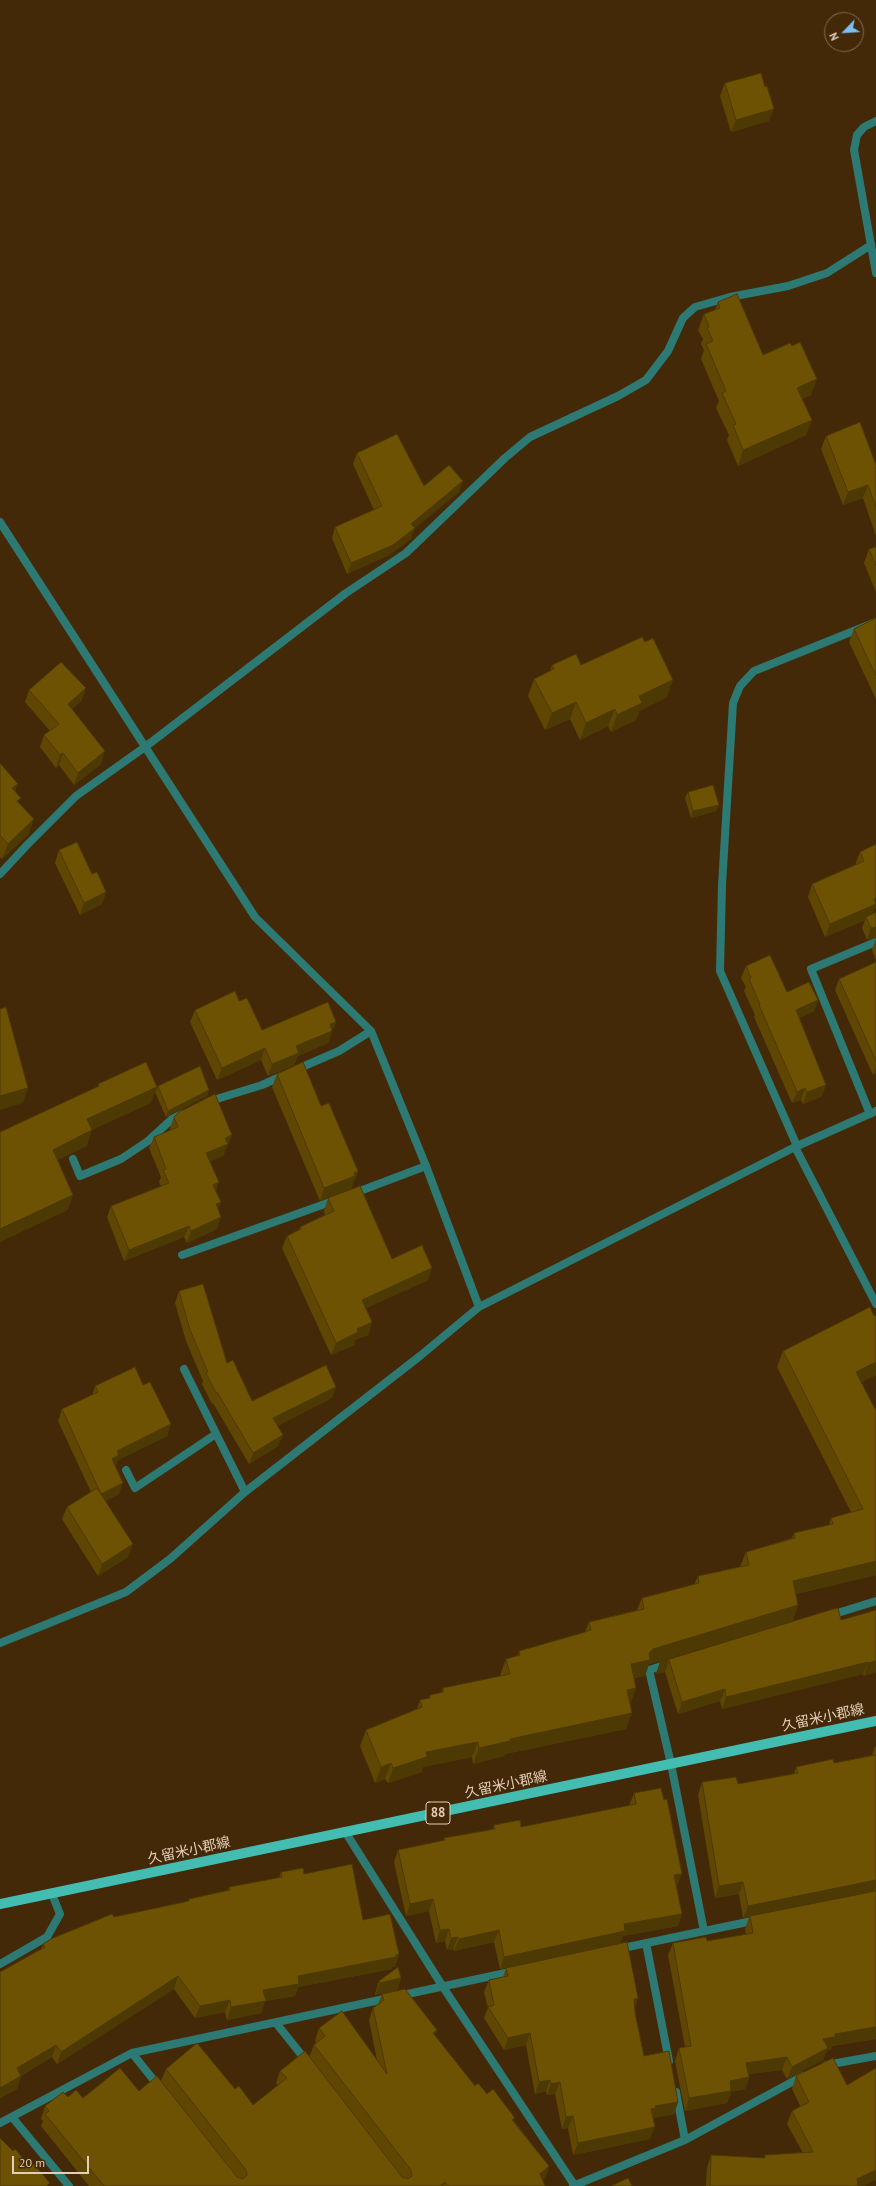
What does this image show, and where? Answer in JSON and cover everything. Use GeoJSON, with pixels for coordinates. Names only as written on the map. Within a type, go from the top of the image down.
{"type":"FeatureCollection","features":[{"type":"Feature","properties":{"kind":"main road","name":"久留米小郡線"},"geometry":{"type":"LineString","coordinates":[[0,1904],[346,1833],[876,1720]]}},
{"type":"Feature","properties":{"kind":"street"},"geometry":{"type":"LineString","coordinates":[[876,121],[869,124],[856,135],[854,150],[876,273]]}},
{"type":"Feature","properties":{"kind":"street"},"geometry":{"type":"LineString","coordinates":[[0,874],[76,796],[145,747],[346,593],[406,553],[505,458],[530,437],[618,396],[646,380],[668,351],[683,318],[695,307],[788,286],[820,275],[871,245]]}},
{"type":"Feature","properties":{"kind":"street"},"geometry":{"type":"LineString","coordinates":[[0,522],[255,916],[370,1031],[426,1166],[479,1307]]}},
{"type":"Feature","properties":{"kind":"street"},"geometry":{"type":"LineString","coordinates":[[876,622],[754,671],[740,686],[733,703],[722,885],[720,971],[796,1146],[876,1304]]}},
{"type":"Feature","properties":{"kind":"street"},"geometry":{"type":"LineString","coordinates":[[0,1643],[126,1592],[170,1559],[245,1492],[420,1356],[479,1307],[796,1146],[873,1112],[811,969],[876,942]]}},
{"type":"Feature","properties":{"kind":"street"},"geometry":{"type":"LineString","coordinates":[[73,1159],[80,1176],[108,1165],[121,1159],[148,1141],[172,1119],[211,1100],[276,1079],[339,1051],[370,1031]]}},
{"type":"Feature","properties":{"kind":"street"},"geometry":{"type":"LineString","coordinates":[[182,1255],[266,1227],[426,1166]]}},
{"type":"Feature","properties":{"kind":"street"},"geometry":{"type":"LineString","coordinates":[[184,1370],[245,1492]]}},
{"type":"Feature","properties":{"kind":"street"},"geometry":{"type":"LineString","coordinates":[[126,1470],[134,1488],[216,1434]]}},
{"type":"Feature","properties":{"kind":"street"},"geometry":{"type":"LineString","coordinates":[[823,1617],[876,1601]]}},
{"type":"Feature","properties":{"kind":"street"},"geometry":{"type":"LineString","coordinates":[[679,1661],[648,1670],[671,1764],[704,1931]]}},
{"type":"Feature","properties":{"kind":"street"},"geometry":{"type":"LineString","coordinates":[[346,1833],[443,1987],[574,2186],[685,2140],[823,2066],[876,2056]]}},
{"type":"Feature","properties":{"kind":"street"},"geometry":{"type":"LineString","coordinates":[[0,1964],[46,1937],[60,1914],[52,1894]]}},
{"type":"Feature","properties":{"kind":"street"},"geometry":{"type":"LineString","coordinates":[[607,1952],[766,1919]]}},
{"type":"Feature","properties":{"kind":"street"},"geometry":{"type":"LineString","coordinates":[[646,1943],[685,2140]]}},
{"type":"Feature","properties":{"kind":"street"},"geometry":{"type":"LineString","coordinates":[[0,2123],[132,2053],[521,1970]]}},
{"type":"Feature","properties":{"kind":"street"},"geometry":{"type":"LineString","coordinates":[[276,2022],[315,2073]]}},
{"type":"Feature","properties":{"kind":"street"},"geometry":{"type":"LineString","coordinates":[[132,2053],[166,2096]]}},
{"type":"Feature","properties":{"kind":"street"},"geometry":{"type":"LineString","coordinates":[[12,2117],[69,2186]]}},
{"type":"Feature","properties":{"kind":"building"},"geometry":{"type":"Polygon","coordinates":[[[761,73],[765,87],[767,86],[774,109],[736,120],[725,83],[761,73]]]}},
{"type":"Feature","properties":{"kind":"building"},"geometry":{"type":"Polygon","coordinates":[[[737,294],[763,355],[790,343],[792,346],[800,342],[817,379],[797,388],[812,420],[743,450],[733,425],[736,424],[722,393],[726,391],[706,344],[713,341],[707,328],[709,327],[704,314],[720,308],[718,302],[737,294]]]}},
{"type":"Feature","properties":{"kind":"building"},"geometry":{"type":"Polygon","coordinates":[[[860,422],[876,465],[876,508],[868,485],[848,492],[826,436],[860,422]]]}},
{"type":"Feature","properties":{"kind":"building"},"geometry":{"type":"Polygon","coordinates":[[[397,434],[424,486],[449,465],[463,481],[411,524],[415,528],[393,545],[351,563],[335,527],[382,506],[357,453],[397,434]]]}},
{"type":"Feature","properties":{"kind":"building"},"geometry":{"type":"Polygon","coordinates":[[[876,547],[876,566],[869,549],[876,547]]]}},
{"type":"Feature","properties":{"kind":"building"},"geometry":{"type":"Polygon","coordinates":[[[876,618],[876,676],[854,629],[876,618]]]}},
{"type":"Feature","properties":{"kind":"building"},"geometry":{"type":"Polygon","coordinates":[[[642,637],[645,642],[653,638],[673,680],[639,696],[642,703],[617,715],[615,709],[586,723],[576,702],[552,713],[534,679],[554,669],[552,665],[576,654],[581,665],[642,637]]]}},
{"type":"Feature","properties":{"kind":"building"},"geometry":{"type":"Polygon","coordinates":[[[61,662],[86,688],[68,704],[105,751],[78,773],[63,753],[60,755],[44,735],[59,724],[29,690],[61,662]]]}},
{"type":"Feature","properties":{"kind":"building"},"geometry":{"type":"Polygon","coordinates":[[[0,763],[18,784],[12,788],[21,798],[17,801],[34,819],[8,844],[0,835],[0,763]]]}},
{"type":"Feature","properties":{"kind":"building"},"geometry":{"type":"Polygon","coordinates":[[[713,785],[719,805],[693,811],[688,792],[713,785]]]}},
{"type":"Feature","properties":{"kind":"building"},"geometry":{"type":"Polygon","coordinates":[[[77,842],[92,874],[97,872],[106,892],[84,903],[59,850],[77,842]]]}},
{"type":"Feature","properties":{"kind":"building"},"geometry":{"type":"Polygon","coordinates":[[[876,844],[876,898],[874,899],[876,904],[830,924],[812,884],[864,861],[860,852],[876,844]]]}},
{"type":"Feature","properties":{"kind":"building"},"geometry":{"type":"Polygon","coordinates":[[[876,912],[876,927],[871,928],[866,917],[876,912]]]}},
{"type":"Feature","properties":{"kind":"building"},"geometry":{"type":"Polygon","coordinates":[[[770,955],[787,992],[809,982],[818,1000],[796,1010],[826,1085],[807,1092],[805,1088],[797,1092],[749,979],[751,978],[746,966],[770,955]]]}},
{"type":"Feature","properties":{"kind":"building"},"geometry":{"type":"Polygon","coordinates":[[[876,962],[876,1061],[839,979],[876,962]]]}},
{"type":"Feature","properties":{"kind":"building"},"geometry":{"type":"Polygon","coordinates":[[[235,991],[239,1001],[247,998],[262,1030],[328,1002],[336,1022],[330,1024],[332,1031],[296,1046],[299,1053],[272,1064],[265,1048],[222,1068],[195,1010],[235,991]]]}},
{"type":"Feature","properties":{"kind":"building"},"geometry":{"type":"Polygon","coordinates":[[[6,1007],[28,1088],[0,1096],[0,1009],[6,1007]]]}},
{"type":"Feature","properties":{"kind":"building"},"geometry":{"type":"Polygon","coordinates":[[[146,1062],[157,1087],[87,1119],[92,1130],[53,1150],[73,1195],[0,1229],[0,1132],[99,1086],[98,1084],[146,1062]]]}},
{"type":"Feature","properties":{"kind":"building"},"geometry":{"type":"Polygon","coordinates":[[[303,1062],[321,1106],[329,1103],[358,1171],[354,1173],[355,1176],[324,1188],[277,1074],[303,1062]]]}},
{"type":"Feature","properties":{"kind":"building"},"geometry":{"type":"Polygon","coordinates":[[[200,1066],[209,1090],[168,1111],[158,1086],[200,1066]]]}},
{"type":"Feature","properties":{"kind":"building"},"geometry":{"type":"Polygon","coordinates":[[[215,1094],[232,1135],[225,1138],[228,1144],[206,1153],[219,1182],[213,1185],[221,1202],[216,1204],[221,1217],[191,1231],[189,1226],[129,1250],[111,1206],[169,1183],[163,1170],[166,1169],[154,1137],[178,1127],[174,1117],[179,1112],[215,1094]]]}},
{"type":"Feature","properties":{"kind":"building"},"geometry":{"type":"Polygon","coordinates":[[[360,1186],[392,1259],[422,1245],[432,1268],[362,1300],[372,1322],[357,1329],[358,1332],[336,1343],[287,1236],[301,1229],[300,1227],[334,1211],[328,1198],[360,1186]]]}},
{"type":"Feature","properties":{"kind":"building"},"geometry":{"type":"Polygon","coordinates":[[[203,1284],[227,1363],[233,1360],[252,1401],[326,1365],[336,1387],[273,1418],[283,1435],[253,1453],[217,1392],[216,1393],[206,1373],[208,1372],[190,1330],[179,1291],[203,1284]]]}},
{"type":"Feature","properties":{"kind":"building"},"geometry":{"type":"Polygon","coordinates":[[[870,1307],[874,1316],[876,1315],[876,1362],[856,1372],[876,1411],[876,1561],[793,1581],[798,1605],[653,1649],[649,1653],[650,1660],[631,1664],[636,1688],[627,1690],[632,1713],[510,1739],[510,1741],[479,1748],[478,1742],[426,1752],[427,1757],[393,1768],[391,1763],[381,1767],[366,1730],[422,1707],[420,1700],[430,1698],[430,1695],[443,1692],[443,1688],[510,1674],[506,1659],[520,1655],[519,1651],[591,1630],[589,1622],[644,1609],[642,1598],[699,1583],[698,1576],[749,1565],[746,1552],[795,1538],[794,1533],[833,1524],[831,1518],[863,1509],[783,1351],[870,1307]]]}},
{"type":"Feature","properties":{"kind":"building"},"geometry":{"type":"Polygon","coordinates":[[[135,1367],[143,1385],[150,1382],[171,1424],[117,1451],[119,1455],[112,1459],[123,1483],[101,1494],[62,1409],[98,1392],[95,1386],[135,1367]]]}},
{"type":"Feature","properties":{"kind":"building"},"geometry":{"type":"Polygon","coordinates":[[[97,1488],[133,1544],[102,1564],[67,1507],[97,1488]]]}},
{"type":"Feature","properties":{"kind":"building"},"geometry":{"type":"Polygon","coordinates":[[[838,1608],[841,1620],[876,1610],[876,1661],[726,1697],[725,1689],[682,1702],[669,1660],[660,1662],[830,1610],[838,1608]]]}},
{"type":"Feature","properties":{"kind":"building"},"geometry":{"type":"Polygon","coordinates":[[[876,1755],[876,1880],[748,1906],[743,1882],[719,1886],[702,1782],[736,1777],[738,1784],[798,1773],[796,1767],[833,1759],[834,1763],[876,1755]]]}},
{"type":"Feature","properties":{"kind":"building"},"geometry":{"type":"Polygon","coordinates":[[[661,1788],[664,1800],[667,1799],[682,1874],[674,1875],[682,1914],[624,1924],[625,1931],[504,1957],[499,1930],[459,1939],[458,1937],[451,1938],[449,1929],[440,1930],[433,1899],[410,1904],[398,1850],[445,1840],[444,1838],[495,1829],[494,1825],[520,1820],[521,1827],[636,1804],[634,1793],[661,1788]]]}},
{"type":"Feature","properties":{"kind":"building"},"geometry":{"type":"Polygon","coordinates":[[[352,1864],[363,1920],[390,1914],[399,1954],[396,1955],[396,1957],[298,1976],[299,1984],[263,1990],[266,2001],[231,2007],[230,2000],[200,2006],[178,1976],[61,2052],[56,2045],[17,2068],[21,2076],[0,2088],[0,1972],[45,1947],[43,1944],[53,1938],[112,1914],[114,1917],[189,1901],[189,1899],[230,1890],[229,1887],[282,1877],[281,1872],[303,1868],[304,1874],[352,1864]]]}},
{"type":"Feature","properties":{"kind":"building"},"geometry":{"type":"Polygon","coordinates":[[[876,1891],[876,2027],[835,2034],[835,2037],[823,2039],[828,2048],[792,2067],[787,2057],[746,2063],[749,2077],[730,2081],[731,2091],[689,2098],[679,2048],[691,2046],[673,1943],[706,1937],[707,1941],[753,1933],[750,1916],[876,1891]]]}},
{"type":"Feature","properties":{"kind":"building"},"geometry":{"type":"Polygon","coordinates":[[[627,1942],[638,1998],[634,1999],[635,2013],[644,2056],[669,2051],[678,2102],[655,2106],[656,2108],[651,2109],[655,2127],[578,2143],[573,2116],[566,2117],[560,2082],[551,2084],[550,2080],[539,2082],[530,2033],[508,2038],[488,2007],[494,2005],[489,1980],[508,1976],[506,1968],[627,1942]]]}},
{"type":"Feature","properties":{"kind":"building"},"geometry":{"type":"Polygon","coordinates":[[[398,1967],[401,1978],[380,1983],[379,1981],[398,1967]]]}},
{"type":"Feature","properties":{"kind":"building"},"geometry":{"type":"Polygon","coordinates":[[[405,1989],[437,2030],[433,2033],[475,2086],[478,2083],[487,2094],[493,2089],[515,2118],[512,2120],[549,2166],[540,2174],[545,2186],[448,2186],[445,2182],[440,2186],[104,2186],[45,2114],[49,2111],[45,2106],[63,2092],[68,2097],[76,2090],[83,2098],[120,2068],[139,2091],[157,2076],[237,2177],[243,2179],[247,2175],[246,2170],[166,2069],[197,2043],[235,2089],[239,2086],[253,2105],[287,2078],[280,2071],[305,2051],[402,2177],[408,2179],[412,2176],[411,2170],[314,2045],[325,2036],[319,2028],[342,2011],[387,2074],[373,2008],[384,2000],[382,1994],[405,1989]]]}},
{"type":"Feature","properties":{"kind":"building"},"geometry":{"type":"Polygon","coordinates":[[[833,2058],[847,2085],[876,2068],[876,2170],[857,2179],[858,2186],[710,2186],[711,2155],[765,2158],[765,2155],[813,2152],[792,2111],[809,2102],[796,2076],[833,2058]]]}},
{"type":"Feature","properties":{"kind":"building"},"geometry":{"type":"Polygon","coordinates":[[[0,2138],[13,2151],[15,2149],[28,2164],[31,2161],[50,2183],[47,2185],[48,2186],[0,2186],[0,2138]]]}},
{"type":"Feature","properties":{"kind":"building"},"geometry":{"type":"Polygon","coordinates":[[[628,2178],[632,2186],[611,2186],[628,2178]]]}}]}
